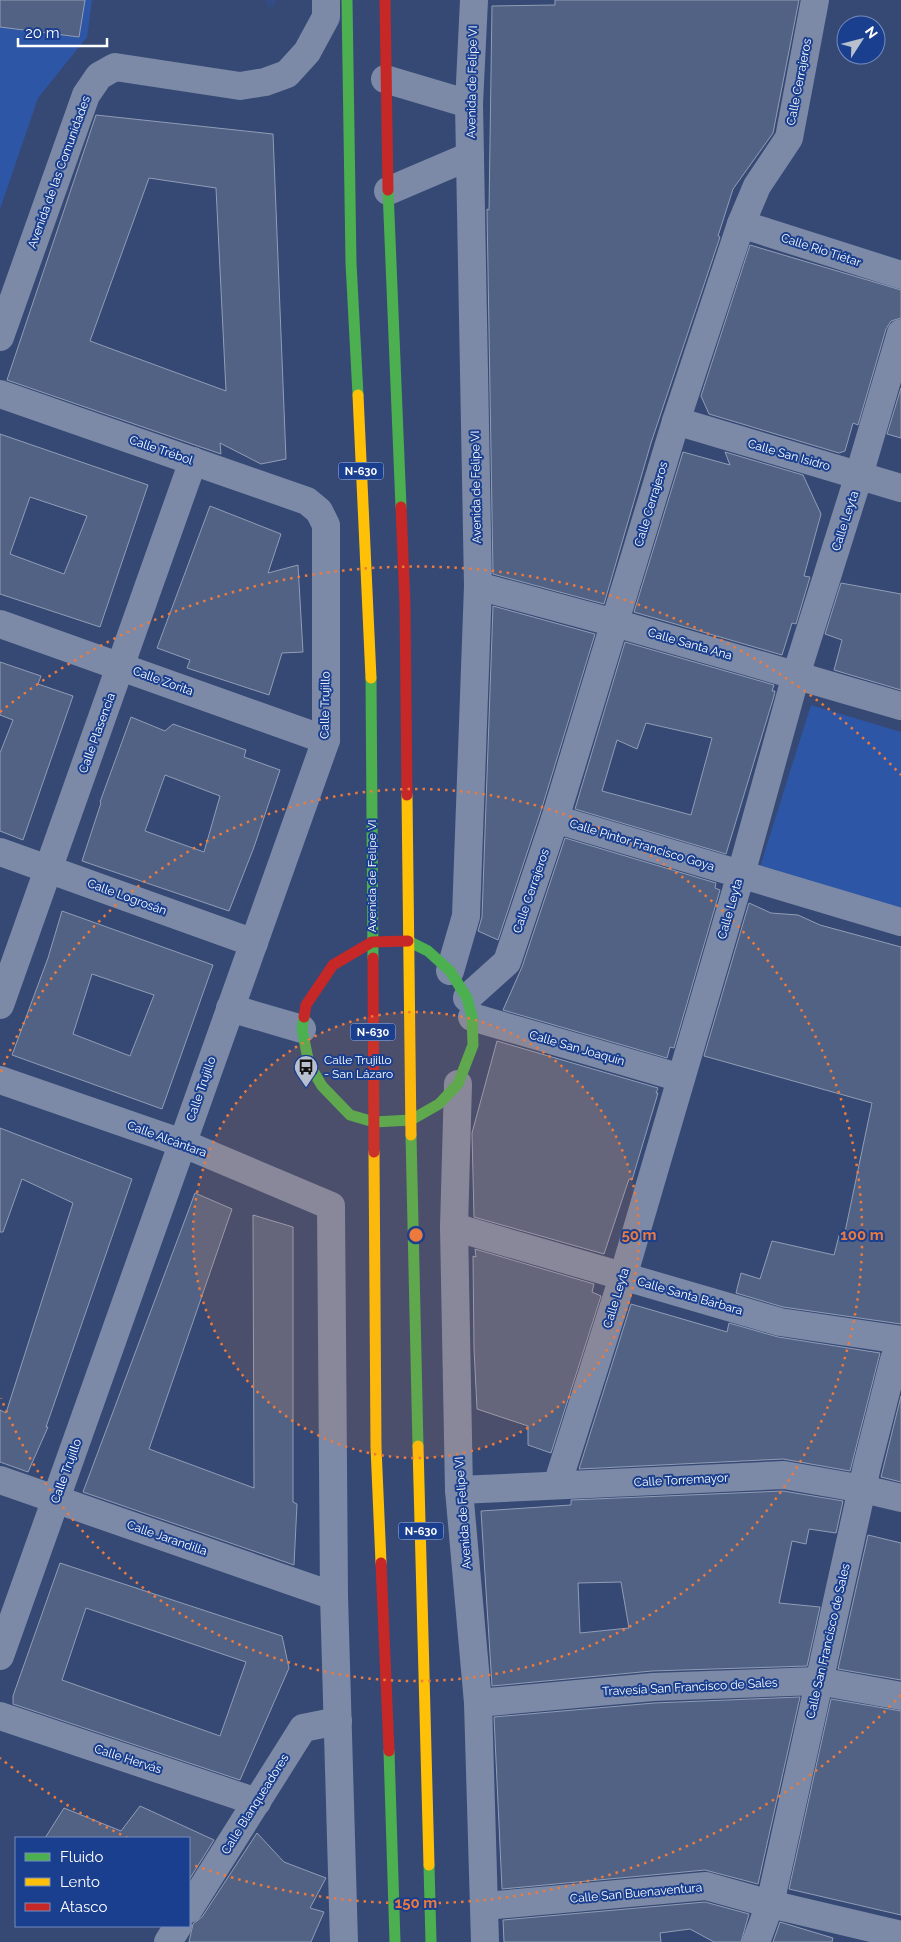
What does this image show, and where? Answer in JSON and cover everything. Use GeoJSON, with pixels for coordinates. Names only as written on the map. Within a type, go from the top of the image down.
{"type":"FeatureCollection","features":[{"type":"Feature","properties":{"kind":"highway","name":"Avenida de Felipe VI"},"geometry":{"type":"LineString","coordinates":[[348,0],[351,263],[371,666],[372,942]]}},
{"type":"Feature","properties":{"kind":"highway","name":"N-630"},"geometry":{"type":"LineString","coordinates":[[385,0],[388,191],[405,604],[411,1120],[431,1942]]}},
{"type":"Feature","properties":{"kind":"highway"},"geometry":{"type":"LineString","coordinates":[[408,941],[428,950],[450,971],[469,1007],[474,1045],[458,1084],[439,1104],[411,1120],[374,1122],[350,1115],[322,1086],[308,1064],[302,1029],[306,1005],[333,965],[372,942],[408,941]]}},
{"type":"Feature","properties":{"kind":"highway","name":"N-630"},"geometry":{"type":"LineString","coordinates":[[372,942],[376,1447],[394,1852],[395,1942]]}},
{"type":"Feature","properties":{"kind":"street","name":"Avenida de las Comunidades"},"geometry":{"type":"LineString","coordinates":[[0,337],[86,95],[99,76],[114,67],[240,86],[265,82],[287,74],[307,52],[326,17],[326,0]]}},
{"type":"Feature","properties":{"kind":"street","name":"Avenida de Felipe VI"},"geometry":{"type":"LineString","coordinates":[[450,971],[466,916],[478,586],[469,104],[474,0]]}},
{"type":"Feature","properties":{"kind":"street","name":"Calle Cerrajeros"},"geometry":{"type":"LineString","coordinates":[[469,1007],[506,962],[555,819],[676,422],[741,224],[757,186],[789,138],[815,0]]}},
{"type":"Feature","properties":{"kind":"street"},"geometry":{"type":"LineString","coordinates":[[385,79],[469,104]]}},
{"type":"Feature","properties":{"kind":"street"},"geometry":{"type":"LineString","coordinates":[[388,191],[470,156]]}},
{"type":"Feature","properties":{"kind":"street","name":"Calle Río Tiétar"},"geometry":{"type":"LineString","coordinates":[[741,224],[901,275]]}},
{"type":"Feature","properties":{"kind":"street","name":"Calle Leyta"},"geometry":{"type":"LineString","coordinates":[[558,1485],[623,1277],[741,874],[796,675],[859,475],[901,333]]}},
{"type":"Feature","properties":{"kind":"street","name":"Calle Trébol"},"geometry":{"type":"LineString","coordinates":[[0,394],[308,501],[319,511]]}},
{"type":"Feature","properties":{"kind":"street","name":"Calle San Isidro"},"geometry":{"type":"LineString","coordinates":[[676,422],[901,488]]}},
{"type":"Feature","properties":{"kind":"street","name":"Calle Plasencia"},"geometry":{"type":"LineString","coordinates":[[0,1005],[122,667],[193,461]]}},
{"type":"Feature","properties":{"kind":"street","name":"Calle Trujillo"},"geometry":{"type":"LineString","coordinates":[[0,1656],[326,740],[326,525],[319,511]]}},
{"type":"Feature","properties":{"kind":"street","name":"Calle Santa Ana"},"geometry":{"type":"LineString","coordinates":[[478,586],[615,622],[901,706]]}},
{"type":"Feature","properties":{"kind":"street","name":"Calle Zorita"},"geometry":{"type":"LineString","coordinates":[[0,624],[326,740]]}},
{"type":"Feature","properties":{"kind":"street","name":"Calle Pintor Francisco Goya"},"geometry":{"type":"LineString","coordinates":[[555,819],[901,922]]}},
{"type":"Feature","properties":{"kind":"street","name":"Calle Logrosán"},"geometry":{"type":"LineString","coordinates":[[0,852],[254,943]]}},
{"type":"Feature","properties":{"kind":"street","name":"Calle San Joaquín"},"geometry":{"type":"LineString","coordinates":[[469,1007],[681,1078]]}},
{"type":"Feature","properties":{"kind":"street"},"geometry":{"type":"LineString","coordinates":[[230,1008],[302,1029]]}},
{"type":"Feature","properties":{"kind":"street","name":"Calle Alcántara"},"geometry":{"type":"LineString","coordinates":[[0,1080],[182,1143],[331,1206],[334,1596]]}},
{"type":"Feature","properties":{"kind":"street","name":"Avenida de Felipe VI"},"geometry":{"type":"LineString","coordinates":[[458,1084],[454,1227],[459,1490],[478,1703],[485,1942]]}},
{"type":"Feature","properties":{"kind":"street","name":"Calle Santa Bárbara"},"geometry":{"type":"LineString","coordinates":[[454,1227],[780,1322],[901,1340]]}},
{"type":"Feature","properties":{"kind":"street","name":"Calle San Francisco de Sales"},"geometry":{"type":"LineString","coordinates":[[756,1942],[770,1904],[818,1681],[891,1370],[901,1340]]}},
{"type":"Feature","properties":{"kind":"street","name":"Calle Torremayor"},"geometry":{"type":"LineString","coordinates":[[459,1490],[784,1475],[863,1489],[901,1498]]}},
{"type":"Feature","properties":{"kind":"street","name":"Calle Jarandilla"},"geometry":{"type":"LineString","coordinates":[[0,1480],[334,1596]]}},
{"type":"Feature","properties":{"kind":"street"},"geometry":{"type":"LineString","coordinates":[[334,1596],[344,1942]]}},
{"type":"Feature","properties":{"kind":"street","name":"Travesía San Francisco de Sales"},"geometry":{"type":"LineString","coordinates":[[478,1703],[653,1687],[818,1681],[901,1696]]}},
{"type":"Feature","properties":{"kind":"street","name":"Calle Hervás"},"geometry":{"type":"LineString","coordinates":[[0,1716],[257,1802]]}},
{"type":"Feature","properties":{"kind":"street","name":"Calle Blanqueadores"},"geometry":{"type":"LineString","coordinates":[[190,1907],[303,1728],[338,1720]]}},
{"type":"Feature","properties":{"kind":"street","name":"Calle San Buenaventura"},"geometry":{"type":"LineString","coordinates":[[485,1906],[706,1886],[770,1904],[901,1934]]}},
{"type":"Feature","properties":{"kind":"street"},"geometry":{"type":"LineString","coordinates":[[168,1942],[177,1927]]}},
{"type":"Feature","properties":{"kind":"shaded area"},"geometry":{"type":"Polygon","coordinates":[[[0,0],[92,0],[87,37],[38,98],[0,209],[0,0]]]}},
{"type":"Feature","properties":{"kind":"shaded area"},"geometry":{"type":"Polygon","coordinates":[[[811,705],[901,732],[901,912],[759,870],[811,705]]]}},
{"type":"Feature","properties":{"kind":"building"},"geometry":{"type":"Polygon","coordinates":[[[0,0],[85,0],[79,37],[0,27],[0,0]]]}},
{"type":"Feature","properties":{"kind":"building"},"geometry":{"type":"Polygon","coordinates":[[[555,0],[799,0],[773,133],[733,189],[718,236],[720,237],[651,443],[604,604],[493,574],[487,209],[489,210],[492,6],[555,5],[555,0]]]}},
{"type":"Feature","properties":{"kind":"building"},"geometry":{"type":"Polygon","coordinates":[[[96,115],[273,134],[286,459],[261,464],[220,443],[221,454],[7,380],[96,115]],[[149,178],[90,341],[226,391],[216,188],[149,178]]]}},
{"type":"Feature","properties":{"kind":"building"},"geometry":{"type":"Polygon","coordinates":[[[750,245],[901,290],[901,318],[891,321],[886,329],[858,425],[853,423],[845,451],[839,453],[709,414],[701,396],[750,245]]]}},
{"type":"Feature","properties":{"kind":"building"},"geometry":{"type":"Polygon","coordinates":[[[901,388],[901,438],[887,434],[901,388]]]}},
{"type":"Feature","properties":{"kind":"building"},"geometry":{"type":"Polygon","coordinates":[[[0,434],[148,485],[100,627],[0,594],[0,434]],[[30,497],[10,554],[64,574],[87,516],[30,497]]]}},
{"type":"Feature","properties":{"kind":"building"},"geometry":{"type":"Polygon","coordinates":[[[683,452],[730,465],[725,452],[803,475],[821,514],[804,576],[810,577],[796,624],[792,623],[782,655],[634,612],[683,452]]]}},
{"type":"Feature","properties":{"kind":"building"},"geometry":{"type":"Polygon","coordinates":[[[210,506],[281,534],[268,573],[298,565],[303,652],[282,653],[269,695],[187,668],[190,660],[157,648],[210,506]]]}},
{"type":"Feature","properties":{"kind":"building"},"geometry":{"type":"Polygon","coordinates":[[[841,583],[901,594],[901,690],[834,670],[842,640],[825,634],[841,583]]]}},
{"type":"Feature","properties":{"kind":"building"},"geometry":{"type":"Polygon","coordinates":[[[493,606],[595,634],[540,814],[498,940],[478,931],[482,917],[493,606]]]}},
{"type":"Feature","properties":{"kind":"building"},"geometry":{"type":"Polygon","coordinates":[[[625,642],[774,685],[772,691],[775,691],[774,696],[726,854],[575,809],[625,642]],[[646,723],[637,749],[617,740],[602,791],[691,815],[712,738],[646,723]]]}},
{"type":"Feature","properties":{"kind":"building"},"geometry":{"type":"Polygon","coordinates":[[[0,662],[41,676],[38,684],[73,696],[23,840],[0,831],[0,753],[13,720],[0,715],[0,662]]]}},
{"type":"Feature","properties":{"kind":"building"},"geometry":{"type":"Polygon","coordinates":[[[131,717],[165,731],[173,724],[246,750],[244,757],[280,770],[254,847],[229,911],[82,861],[100,802],[131,717]],[[165,775],[145,831],[204,852],[220,796],[165,775]]]}},
{"type":"Feature","properties":{"kind":"building"},"geometry":{"type":"Polygon","coordinates":[[[565,838],[716,883],[715,888],[720,890],[674,1048],[670,1047],[667,1058],[503,1010],[522,967],[565,838]]]}},
{"type":"Feature","properties":{"kind":"building"},"geometry":{"type":"Polygon","coordinates":[[[749,903],[771,913],[798,915],[820,925],[901,947],[901,1324],[783,1307],[736,1293],[741,1273],[760,1279],[772,1241],[834,1255],[840,1232],[845,1232],[872,1103],[704,1056],[749,903]]]}},
{"type":"Feature","properties":{"kind":"building"},"geometry":{"type":"Polygon","coordinates":[[[62,911],[213,965],[162,1109],[12,1055],[48,958],[62,911]],[[92,974],[73,1034],[130,1056],[154,995],[92,974]]]}},
{"type":"Feature","properties":{"kind":"building"},"geometry":{"type":"Polygon","coordinates":[[[497,1041],[658,1088],[632,1180],[629,1179],[604,1254],[474,1217],[472,1133],[497,1041]]]}},
{"type":"Feature","properties":{"kind":"building"},"geometry":{"type":"Polygon","coordinates":[[[0,1128],[132,1179],[46,1427],[48,1427],[28,1472],[0,1462],[0,1410],[6,1413],[73,1203],[22,1179],[3,1232],[0,1232],[0,1128]]]}},
{"type":"Feature","properties":{"kind":"building"},"geometry":{"type":"Polygon","coordinates":[[[195,1193],[232,1209],[149,1449],[254,1488],[253,1215],[293,1227],[293,1502],[297,1504],[294,1565],[83,1492],[195,1193]]]}},
{"type":"Feature","properties":{"kind":"building"},"geometry":{"type":"Polygon","coordinates":[[[475,1249],[594,1284],[592,1292],[601,1296],[551,1453],[528,1445],[528,1426],[477,1409],[474,1348],[473,1256],[476,1257],[475,1249]]]}},
{"type":"Feature","properties":{"kind":"building"},"geometry":{"type":"Polygon","coordinates":[[[631,1304],[727,1332],[729,1323],[778,1337],[880,1353],[850,1471],[783,1459],[579,1469],[631,1304]]]}},
{"type":"Feature","properties":{"kind":"building"},"geometry":{"type":"Polygon","coordinates":[[[901,1396],[901,1482],[881,1477],[901,1396]]]}},
{"type":"Feature","properties":{"kind":"building"},"geometry":{"type":"Polygon","coordinates":[[[783,1491],[843,1501],[836,1533],[809,1529],[806,1544],[792,1541],[779,1603],[820,1607],[807,1666],[652,1671],[492,1686],[481,1511],[571,1505],[571,1500],[783,1491]],[[621,1582],[578,1583],[580,1633],[629,1628],[621,1582]]]}},
{"type":"Feature","properties":{"kind":"building"},"geometry":{"type":"Polygon","coordinates":[[[868,1535],[901,1543],[901,1680],[838,1669],[868,1535]]]}},
{"type":"Feature","properties":{"kind":"building"},"geometry":{"type":"Polygon","coordinates":[[[60,1563],[282,1636],[289,1668],[240,1780],[13,1704],[13,1696],[60,1563]],[[86,1608],[62,1680],[220,1736],[246,1662],[86,1608]]]}},
{"type":"Feature","properties":{"kind":"building"},"geometry":{"type":"Polygon","coordinates":[[[800,1697],[758,1884],[705,1870],[502,1889],[494,1717],[654,1703],[800,1697]]]}},
{"type":"Feature","properties":{"kind":"building"},"geometry":{"type":"Polygon","coordinates":[[[831,1699],[901,1711],[901,1915],[789,1889],[831,1699]]]}},
{"type":"Feature","properties":{"kind":"building"},"geometry":{"type":"Polygon","coordinates":[[[140,1806],[214,1840],[190,1878],[190,1837],[46,1837],[64,1808],[121,1831],[140,1806]]]}},
{"type":"Feature","properties":{"kind":"building"},"geometry":{"type":"Polygon","coordinates":[[[257,1833],[284,1862],[326,1878],[310,1908],[324,1912],[311,1942],[189,1942],[193,1924],[202,1917],[257,1833]]]}},
{"type":"Feature","properties":{"kind":"building"},"geometry":{"type":"Polygon","coordinates":[[[705,1902],[749,1914],[741,1942],[714,1942],[690,1929],[660,1933],[661,1942],[504,1942],[503,1920],[705,1902]]]}},
{"type":"Feature","properties":{"kind":"building"},"geometry":{"type":"Polygon","coordinates":[[[780,1922],[833,1938],[832,1942],[773,1942],[780,1922]]]}},
{"type":"Feature","properties":{"kind":"traffic: fast"},"geometry":{"type":"LineString","coordinates":[[347,0],[351,263],[358,395]]}},
{"type":"Feature","properties":{"kind":"traffic: fast"},"geometry":{"type":"LineString","coordinates":[[388,190],[401,507]]}},
{"type":"Feature","properties":{"kind":"traffic: fast"},"geometry":{"type":"LineString","coordinates":[[371,678],[373,958]]}},
{"type":"Feature","properties":{"kind":"traffic: fast"},"geometry":{"type":"LineString","coordinates":[[304,1017],[302,1029],[309,1064],[322,1086],[350,1115],[374,1122],[411,1120],[439,1104],[458,1084],[473,1045],[472,1017],[467,998],[450,971],[428,951],[408,941]]}},
{"type":"Feature","properties":{"kind":"traffic: fast"},"geometry":{"type":"LineString","coordinates":[[411,1135],[418,1446]]}},
{"type":"Feature","properties":{"kind":"traffic: fast"},"geometry":{"type":"LineString","coordinates":[[389,1751],[395,1942]]}},
{"type":"Feature","properties":{"kind":"traffic: fast"},"geometry":{"type":"LineString","coordinates":[[429,1865],[431,1942]]}},
{"type":"Feature","properties":{"kind":"traffic: slow"},"geometry":{"type":"LineString","coordinates":[[358,395],[371,678]]}},
{"type":"Feature","properties":{"kind":"traffic: slow"},"geometry":{"type":"LineString","coordinates":[[407,795],[411,1135]]}},
{"type":"Feature","properties":{"kind":"traffic: slow"},"geometry":{"type":"LineString","coordinates":[[374,1152],[376,1447],[381,1563]]}},
{"type":"Feature","properties":{"kind":"traffic: slow"},"geometry":{"type":"LineString","coordinates":[[418,1446],[429,1865]]}},
{"type":"Feature","properties":{"kind":"traffic: jam"},"geometry":{"type":"LineString","coordinates":[[385,0],[388,190]]}},
{"type":"Feature","properties":{"kind":"traffic: jam"},"geometry":{"type":"LineString","coordinates":[[401,507],[405,604],[407,795]]}},
{"type":"Feature","properties":{"kind":"traffic: jam"},"geometry":{"type":"LineString","coordinates":[[304,1017],[306,1005],[333,965],[372,942],[408,941]]}},
{"type":"Feature","properties":{"kind":"traffic: jam"},"geometry":{"type":"LineString","coordinates":[[373,958],[374,1152]]}},
{"type":"Feature","properties":{"kind":"traffic: jam"},"geometry":{"type":"LineString","coordinates":[[381,1563],[389,1751]]}},
{"type":"Feature","properties":{"kind":"place","name":"Calle Trujillo - San Lázaro"},"geometry":{"type":"Point","coordinates":[306,1088]}}]}
